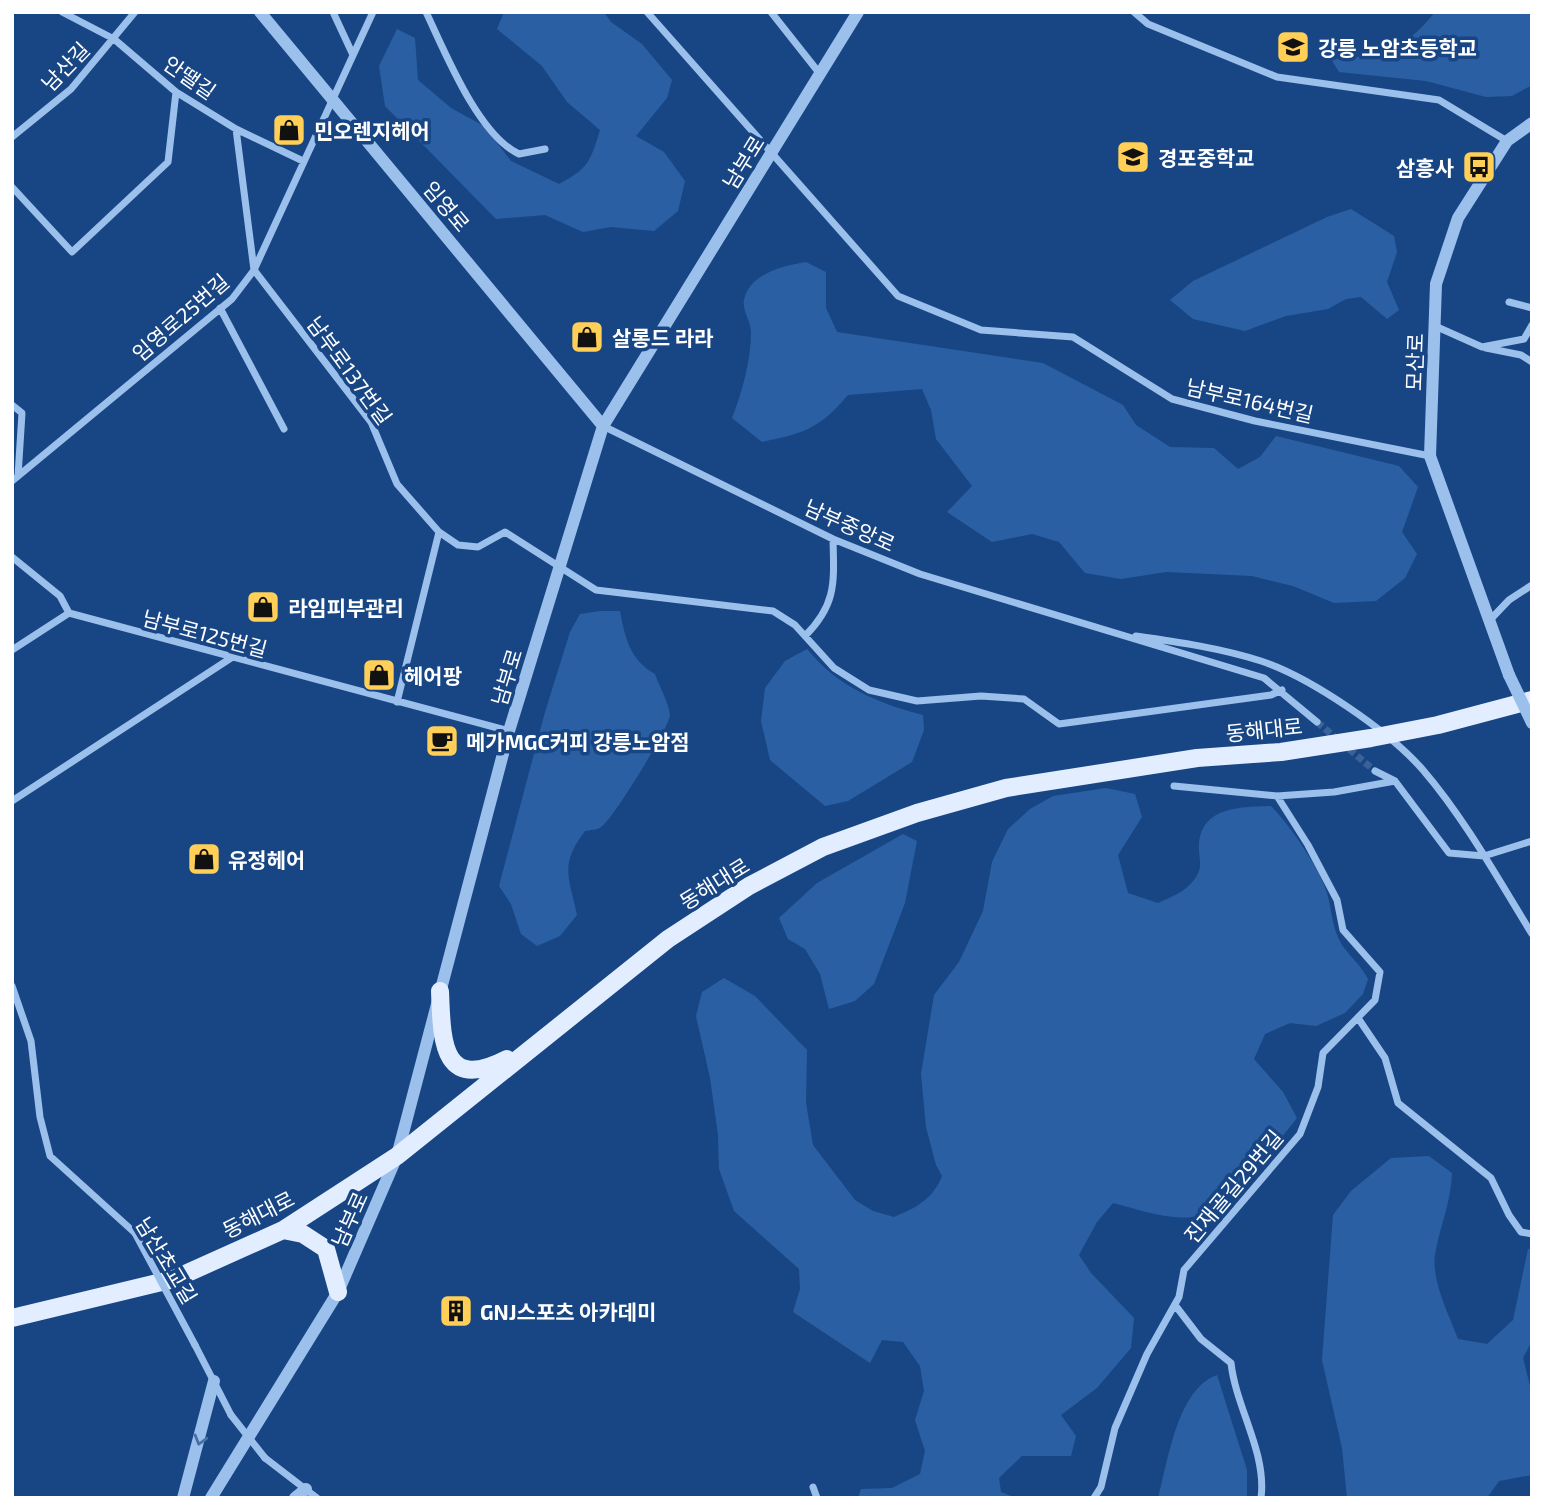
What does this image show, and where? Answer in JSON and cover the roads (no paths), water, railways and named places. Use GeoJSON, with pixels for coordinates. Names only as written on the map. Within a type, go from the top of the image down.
{"type":"FeatureCollection","features":[{"type":"Feature","properties":{"kind":"main road","name":"동해대로"},"geometry":{"type":"LineString","coordinates":[[12,1318],[174,1279],[283,1230],[397,1156],[668,940],[749,886],[823,847],[894,821],[1006,788],[1197,758],[1280,752],[1383,736],[1438,725],[1532,700]]}},
{"type":"Feature","properties":{"kind":"main road"},"geometry":{"type":"LineString","coordinates":[[440,991],[442,1041],[448,1057],[458,1068],[487,1070],[541,1041]]}},
{"type":"Feature","properties":{"kind":"main road"},"geometry":{"type":"LineString","coordinates":[[283,1230],[303,1234],[326,1249],[338,1292]]}},
{"type":"Feature","properties":{"kind":"street","name":"안땔길"},"geometry":{"type":"LineString","coordinates":[[62,12],[114,39],[176,92],[236,129],[303,161]]}},
{"type":"Feature","properties":{"kind":"street","name":"남산길"},"geometry":{"type":"LineString","coordinates":[[12,137],[71,89],[135,12]]}},
{"type":"Feature","properties":{"kind":"street","name":"임영로"},"geometry":{"type":"LineString","coordinates":[[260,12],[603,426]]}},
{"type":"Feature","properties":{"kind":"street"},"geometry":{"type":"LineString","coordinates":[[333,12],[353,55]]}},
{"type":"Feature","properties":{"kind":"street","name":"임영로25번길"},"geometry":{"type":"LineString","coordinates":[[15,478],[220,308],[254,270],[373,12]]}},
{"type":"Feature","properties":{"kind":"street"},"geometry":{"type":"LineString","coordinates":[[426,12],[478,111],[501,142],[519,154],[545,149]]}},
{"type":"Feature","properties":{"kind":"street","name":"남부로164번길"},"geometry":{"type":"LineString","coordinates":[[647,12],[898,296],[981,330],[1073,337],[1172,399],[1255,421],[1430,456]]}},
{"type":"Feature","properties":{"kind":"street"},"geometry":{"type":"LineString","coordinates":[[771,12],[820,74]]}},
{"type":"Feature","properties":{"kind":"street","name":"남부로"},"geometry":{"type":"LineString","coordinates":[[211,1498],[338,1292],[397,1156],[509,731],[603,426],[858,12]]}},
{"type":"Feature","properties":{"kind":"street"},"geometry":{"type":"LineString","coordinates":[[1134,12],[1148,24],[1277,77],[1439,100],[1507,141]]}},
{"type":"Feature","properties":{"kind":"street"},"geometry":{"type":"LineString","coordinates":[[12,187],[72,252],[168,162],[176,92]]}},
{"type":"Feature","properties":{"kind":"street","name":"모산로"},"geometry":{"type":"LineString","coordinates":[[1532,123],[1507,141],[1458,218],[1436,284],[1430,456],[1488,622],[1532,723]]}},
{"type":"Feature","properties":{"kind":"street"},"geometry":{"type":"LineString","coordinates":[[236,129],[254,270]]}},
{"type":"Feature","properties":{"kind":"street","name":"남부로137번길"},"geometry":{"type":"LineString","coordinates":[[254,270],[371,422],[397,484],[439,531],[458,545],[478,547],[505,533],[559,567]]}},
{"type":"Feature","properties":{"kind":"street"},"geometry":{"type":"LineString","coordinates":[[1509,302],[1532,308]]}},
{"type":"Feature","properties":{"kind":"street"},"geometry":{"type":"LineString","coordinates":[[220,308],[284,429]]}},
{"type":"Feature","properties":{"kind":"street"},"geometry":{"type":"LineString","coordinates":[[1482,347],[1524,338],[1532,325]]}},
{"type":"Feature","properties":{"kind":"street"},"geometry":{"type":"LineString","coordinates":[[1434,326],[1482,347],[1521,355],[1532,362]]}},
{"type":"Feature","properties":{"kind":"street"},"geometry":{"type":"LineString","coordinates":[[12,405],[22,413],[15,478]]}},
{"type":"Feature","properties":{"kind":"street","name":"남부중앙로"},"geometry":{"type":"LineString","coordinates":[[603,426],[833,539],[920,574],[1094,629],[1264,678],[1282,690],[1317,722]]}},
{"type":"Feature","properties":{"kind":"street"},"geometry":{"type":"LineString","coordinates":[[397,702],[439,531]]}},
{"type":"Feature","properties":{"kind":"street"},"geometry":{"type":"LineString","coordinates":[[805,636],[821,620],[834,591],[833,539]]}},
{"type":"Feature","properties":{"kind":"street"},"geometry":{"type":"LineString","coordinates":[[12,557],[60,596],[69,613],[12,650]]}},
{"type":"Feature","properties":{"kind":"street"},"geometry":{"type":"LineString","coordinates":[[559,567],[596,590],[773,611],[805,636],[834,667],[869,690],[917,701],[981,696],[1024,699],[1059,724],[1271,695],[1282,690]]}},
{"type":"Feature","properties":{"kind":"street"},"geometry":{"type":"LineString","coordinates":[[1488,622],[1509,600],[1532,585]]}},
{"type":"Feature","properties":{"kind":"street","name":"남부로125번길"},"geometry":{"type":"LineString","coordinates":[[69,613],[509,731]]}},
{"type":"Feature","properties":{"kind":"street","name":"남부중앙로"},"geometry":{"type":"LineString","coordinates":[[1094,629],[1212,647],[1264,662],[1323,691],[1422,769],[1484,856],[1532,934]]}},
{"type":"Feature","properties":{"kind":"street"},"geometry":{"type":"LineString","coordinates":[[12,801],[231,658]]}},
{"type":"Feature","properties":{"kind":"street"},"geometry":{"type":"LineString","coordinates":[[1375,771],[1395,781],[1450,853],[1484,856],[1532,841]]}},
{"type":"Feature","properties":{"kind":"street"},"geometry":{"type":"LineString","coordinates":[[1174,786],[1278,796],[1334,792],[1395,781]]}},
{"type":"Feature","properties":{"kind":"street","name":"진재골길29번길"},"geometry":{"type":"LineString","coordinates":[[1094,1498],[1101,1487],[1115,1427],[1147,1354],[1175,1306],[1184,1270],[1300,1134],[1318,1087],[1323,1053],[1375,1000],[1380,972],[1343,930],[1337,900],[1278,796]]}},
{"type":"Feature","properties":{"kind":"street","name":"남산초교길"},"geometry":{"type":"LineString","coordinates":[[12,986],[31,1041],[40,1116],[50,1156],[135,1233],[231,1415],[265,1458],[317,1498]]}},
{"type":"Feature","properties":{"kind":"street"},"geometry":{"type":"LineString","coordinates":[[1358,1018],[1385,1058],[1398,1103],[1491,1178],[1515,1224],[1521,1232],[1532,1234]]}},
{"type":"Feature","properties":{"kind":"street"},"geometry":{"type":"LineString","coordinates":[[1175,1306],[1202,1339],[1231,1363],[1234,1390],[1264,1477],[1261,1498]]}},
{"type":"Feature","properties":{"kind":"street"},"geometry":{"type":"LineString","coordinates":[[183,1498],[214,1381]]}},
{"type":"Feature","properties":{"kind":"street"},"geometry":{"type":"LineString","coordinates":[[813,1487],[817,1498]]}},
{"type":"Feature","properties":{"kind":"street"},"geometry":{"type":"LineString","coordinates":[[295,1498],[306,1489]]}},
{"type":"Feature","properties":{"kind":"tunnel"},"geometry":{"type":"LineString","coordinates":[[1317,722],[1375,771]]}},
{"type":"Feature","properties":{"kind":"place","name":"강릉 노암초등학교"},"geometry":{"type":"Point","coordinates":[1293,47]}},
{"type":"Feature","properties":{"kind":"place","name":"민오렌지헤어"},"geometry":{"type":"Point","coordinates":[289,130]}},
{"type":"Feature","properties":{"kind":"place","name":"경포중학교"},"geometry":{"type":"Point","coordinates":[1133,157]}},
{"type":"Feature","properties":{"kind":"place","name":"삼흥사"},"geometry":{"type":"Point","coordinates":[1479,167]}},
{"type":"Feature","properties":{"kind":"place","name":"살롱드 라라"},"geometry":{"type":"Point","coordinates":[587,337]}},
{"type":"Feature","properties":{"kind":"place","name":"라임피부관리"},"geometry":{"type":"Point","coordinates":[263,607]}},
{"type":"Feature","properties":{"kind":"place","name":"헤어팡"},"geometry":{"type":"Point","coordinates":[379,675]}},
{"type":"Feature","properties":{"kind":"place","name":"메가MGC커피 강릉노암점"},"geometry":{"type":"Point","coordinates":[442,741]}},
{"type":"Feature","properties":{"kind":"place","name":"유정헤어"},"geometry":{"type":"Point","coordinates":[204,859]}},
{"type":"Feature","properties":{"kind":"place","name":"GNJ스포츠 아카데미"},"geometry":{"type":"Point","coordinates":[456,1311]}}]}
